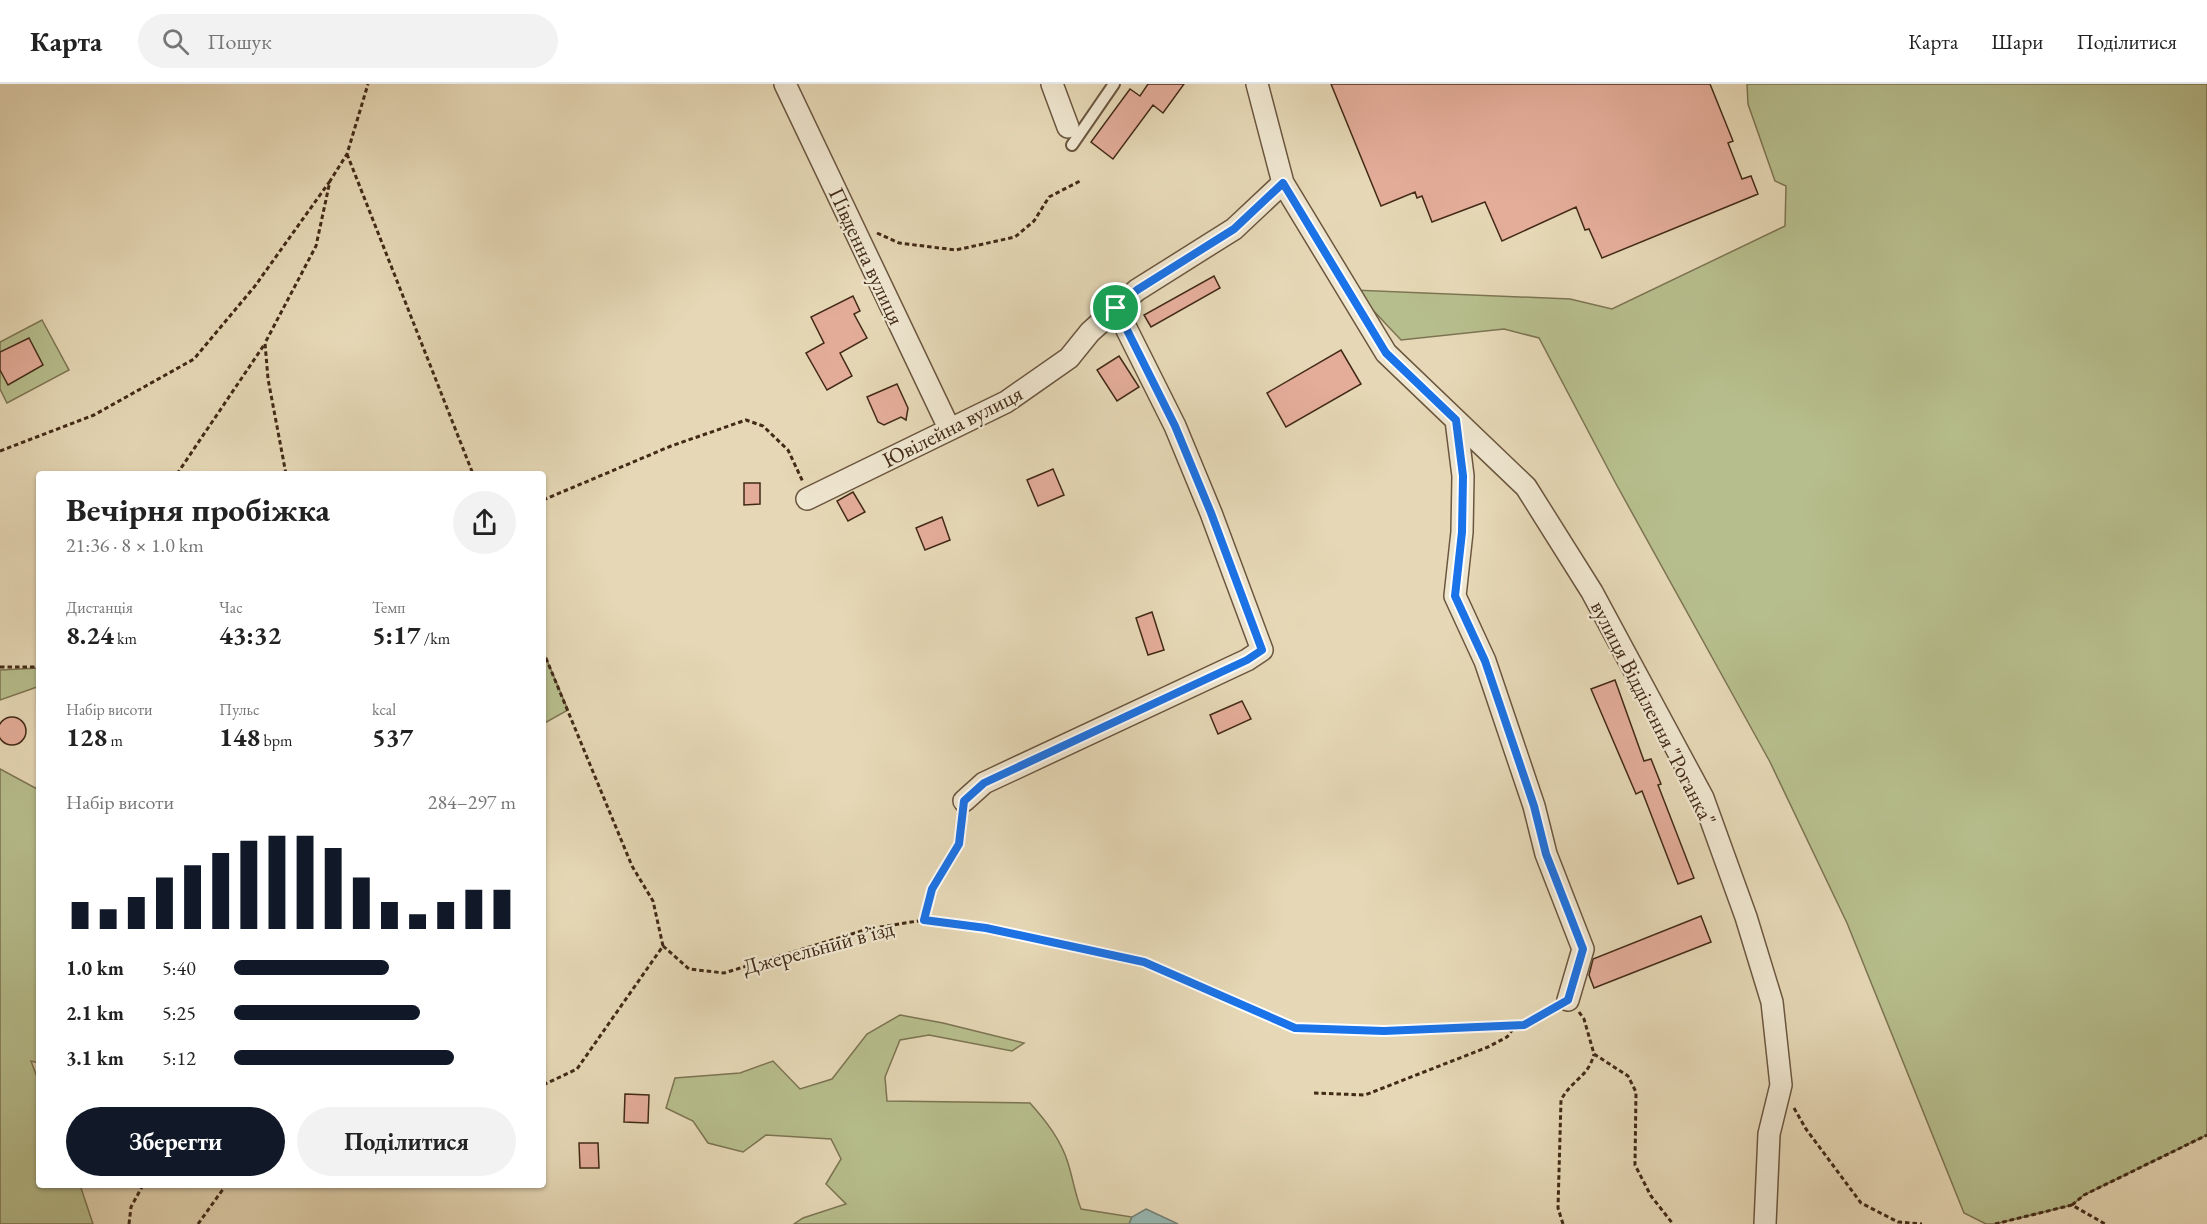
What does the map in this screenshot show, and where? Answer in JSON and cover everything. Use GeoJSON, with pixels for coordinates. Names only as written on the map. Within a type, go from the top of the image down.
{"type":"FeatureCollection","features":[{"type":"Feature","properties":{"kind":"street","name":"Південна вулиця"},"geometry":{"type":"LineString","coordinates":[[785,84],[949,428]]}},
{"type":"Feature","properties":{"kind":"street"},"geometry":{"type":"LineString","coordinates":[[1052,84],[1070,136]]}},
{"type":"Feature","properties":{"kind":"street","name":"вулиця Відділення \"Роганка\""},"geometry":{"type":"LineString","coordinates":[[1257,84],[1283,183],[1386,353],[1526,487],[1592,592],[1702,798],[1746,917],[1772,1002],[1781,1085],[1769,1134],[1762,1220]]}},
{"type":"Feature","properties":{"kind":"street","name":"Ювілейна вулиця"},"geometry":{"type":"LineString","coordinates":[[807,499],[1006,402],[1069,358],[1089,332],[1137,290],[1234,229],[1283,183]]}},
{"type":"Feature","properties":{"kind":"street"},"geometry":{"type":"LineString","coordinates":[[964,801],[984,783],[1247,660],[1262,650],[1211,513],[1175,426],[1116,308]]}},
{"type":"Feature","properties":{"kind":"street"},"geometry":{"type":"LineString","coordinates":[[1456,420],[1463,476],[1462,532],[1455,596],[1485,661],[1534,806],[1546,854],[1583,949],[1568,1000]]}},
{"type":"Feature","properties":{"kind":"lane"},"geometry":{"type":"LineString","coordinates":[[1070,136],[1114,84]]}},
{"type":"Feature","properties":{"kind":"path"},"geometry":{"type":"LineString","coordinates":[[0,451],[94,415],[194,359],[255,286],[330,182],[347,154],[368,84]]}},
{"type":"Feature","properties":{"kind":"path"},"geometry":{"type":"LineString","coordinates":[[347,154],[472,471]]}},
{"type":"Feature","properties":{"kind":"path"},"geometry":{"type":"LineString","coordinates":[[857,234],[878,233],[899,243],[956,250],[1015,237],[1035,221],[1049,197],[1082,180]]}},
{"type":"Feature","properties":{"kind":"path"},"geometry":{"type":"LineString","coordinates":[[179,471],[265,343],[316,246],[330,182]]}},
{"type":"Feature","properties":{"kind":"path"},"geometry":{"type":"LineString","coordinates":[[265,343],[268,379],[285,471]]}},
{"type":"Feature","properties":{"kind":"path"},"geometry":{"type":"LineString","coordinates":[[546,499],[671,446],[746,420],[763,426],[788,450],[802,477],[807,499]]}},
{"type":"Feature","properties":{"kind":"path"},"geometry":{"type":"LineString","coordinates":[[546,658],[632,866],[653,901],[663,946],[577,1069],[546,1084]]}},
{"type":"Feature","properties":{"kind":"path"},"geometry":{"type":"LineString","coordinates":[[0,667],[36,667]]}},
{"type":"Feature","properties":{"kind":"path"},"geometry":{"type":"LineString","coordinates":[[924,920],[932,889],[959,844],[964,801]]}},
{"type":"Feature","properties":{"kind":"path","name":"Джерельний в’їзд"},"geometry":{"type":"LineString","coordinates":[[663,946],[689,969],[724,973],[868,929],[924,920],[986,928],[1144,962],[1295,1028],[1384,1031],[1524,1025],[1568,1000]]}},
{"type":"Feature","properties":{"kind":"path"},"geometry":{"type":"LineString","coordinates":[[1563,1224],[1558,1208],[1561,1100],[1568,1087],[1590,1067],[1594,1054],[1584,1019],[1568,1000]]}},
{"type":"Feature","properties":{"kind":"path"},"geometry":{"type":"LineString","coordinates":[[1314,1094],[1365,1095],[1488,1047],[1507,1037],[1516,1025]]}},
{"type":"Feature","properties":{"kind":"path"},"geometry":{"type":"LineString","coordinates":[[1594,1054],[1628,1076],[1636,1092],[1635,1165],[1650,1196],[1673,1224]]}},
{"type":"Feature","properties":{"kind":"path"},"geometry":{"type":"LineString","coordinates":[[1781,1085],[1806,1129],[1861,1203],[1898,1222],[1922,1224]]}},
{"type":"Feature","properties":{"kind":"path"},"geometry":{"type":"LineString","coordinates":[[1995,1224],[2072,1205],[2084,1195],[2207,1136]]}},
{"type":"Feature","properties":{"kind":"path"},"geometry":{"type":"LineString","coordinates":[[129,1224],[131,1207],[141,1188]]}},
{"type":"Feature","properties":{"kind":"path"},"geometry":{"type":"LineString","coordinates":[[198,1224],[224,1188]]}},
{"type":"Feature","properties":{"kind":"path"},"geometry":{"type":"LineString","coordinates":[[2072,1205],[2105,1224]]}},
{"type":"Feature","properties":{"kind":"green space"},"geometry":{"type":"Polygon","coordinates":[[[1747,84],[2207,84],[2207,1135],[2084,1195],[2072,1205],[1995,1224],[1986,1224],[1964,1213],[1847,923],[1770,762],[1615,482],[1539,338],[1504,329],[1401,340],[1354,290],[1570,299],[1612,309],[1785,226],[1786,186],[1775,181],[1748,104],[1747,84]]]}},
{"type":"Feature","properties":{"kind":"green space"},"geometry":{"type":"Polygon","coordinates":[[[42,320],[69,370],[7,403],[0,389],[0,342],[42,320]]]}},
{"type":"Feature","properties":{"kind":"green space"},"geometry":{"type":"Polygon","coordinates":[[[546,658],[568,710],[546,722],[546,658]]]}},
{"type":"Feature","properties":{"kind":"green space"},"geometry":{"type":"Polygon","coordinates":[[[36,668],[36,687],[0,700],[0,670],[36,668]]]}},
{"type":"Feature","properties":{"kind":"green space"},"geometry":{"type":"Polygon","coordinates":[[[0,769],[36,788],[36,1062],[31,1061],[36,1074],[36,1188],[81,1188],[93,1224],[0,1224],[0,769]]]}},
{"type":"Feature","properties":{"kind":"green space"},"geometry":{"type":"Polygon","coordinates":[[[900,1015],[1024,1043],[1012,1051],[929,1035],[900,1040],[885,1077],[887,1101],[1030,1103],[1061,1146],[1081,1209],[1132,1217],[1129,1224],[794,1224],[803,1218],[846,1204],[826,1184],[841,1159],[831,1139],[766,1135],[743,1152],[708,1143],[693,1121],[666,1108],[675,1078],[740,1073],[773,1061],[800,1089],[832,1079],[867,1034],[900,1015]]]}},
{"type":"Feature","properties":{"kind":"water"},"geometry":{"type":"Polygon","coordinates":[[[1146,1209],[1178,1224],[1129,1224],[1132,1217],[1146,1209]]]}},
{"type":"Feature","properties":{"kind":"building"},"geometry":{"type":"Polygon","coordinates":[[[1148,84],[1184,84],[1163,113],[1153,105],[1113,159],[1091,142],[1130,89],[1140,96],[1148,84]]]}},
{"type":"Feature","properties":{"kind":"building"},"geometry":{"type":"Polygon","coordinates":[[[1331,84],[1710,84],[1733,141],[1728,143],[1742,179],[1751,176],[1758,194],[1602,258],[1589,229],[1585,230],[1576,207],[1502,241],[1485,202],[1432,222],[1422,196],[1417,198],[1415,192],[1381,206],[1331,84]]]}},
{"type":"Feature","properties":{"kind":"building"},"geometry":{"type":"Polygon","coordinates":[[[1214,276],[1220,288],[1151,327],[1144,315],[1214,276]]]}},
{"type":"Feature","properties":{"kind":"building"},"geometry":{"type":"Polygon","coordinates":[[[853,296],[860,311],[854,314],[867,338],[840,353],[852,376],[827,390],[806,353],[824,343],[811,317],[853,296]]]}},
{"type":"Feature","properties":{"kind":"building"},"geometry":{"type":"Polygon","coordinates":[[[29,338],[43,365],[8,385],[0,370],[0,352],[29,338]]]}},
{"type":"Feature","properties":{"kind":"building"},"geometry":{"type":"Polygon","coordinates":[[[1341,350],[1361,384],[1286,427],[1267,393],[1341,350]]]}},
{"type":"Feature","properties":{"kind":"building"},"geometry":{"type":"Polygon","coordinates":[[[1119,356],[1139,387],[1117,401],[1097,370],[1119,356]]]}},
{"type":"Feature","properties":{"kind":"building"},"geometry":{"type":"Polygon","coordinates":[[[897,384],[908,408],[906,420],[901,417],[884,425],[878,422],[867,397],[897,384]]]}},
{"type":"Feature","properties":{"kind":"building"},"geometry":{"type":"Polygon","coordinates":[[[1053,469],[1064,495],[1038,506],[1027,480],[1053,469]]]}},
{"type":"Feature","properties":{"kind":"building"},"geometry":{"type":"Polygon","coordinates":[[[744,483],[760,483],[760,504],[744,505],[744,483]]]}},
{"type":"Feature","properties":{"kind":"building"},"geometry":{"type":"Polygon","coordinates":[[[853,492],[865,512],[848,521],[837,501],[853,492]]]}},
{"type":"Feature","properties":{"kind":"building"},"geometry":{"type":"Polygon","coordinates":[[[942,517],[950,540],[925,550],[916,528],[942,517]]]}},
{"type":"Feature","properties":{"kind":"building"},"geometry":{"type":"Polygon","coordinates":[[[1152,612],[1164,650],[1148,655],[1136,618],[1152,612]]]}},
{"type":"Feature","properties":{"kind":"building"},"geometry":{"type":"Polygon","coordinates":[[[1615,680],[1644,761],[1651,759],[1661,784],[1658,785],[1694,878],[1678,884],[1642,791],[1636,794],[1591,689],[1615,680]]]}},
{"type":"Feature","properties":{"kind":"building"},"geometry":{"type":"Polygon","coordinates":[[[1242,701],[1251,719],[1218,734],[1210,715],[1242,701]]]}},
{"type":"Feature","properties":{"kind":"building"},"geometry":{"type":"Polygon","coordinates":[[[7,718],[17,718],[25,726],[25,736],[17,744],[7,744],[-1,736],[-1,726],[7,718]]]}},
{"type":"Feature","properties":{"kind":"building"},"geometry":{"type":"Polygon","coordinates":[[[1701,916],[1711,942],[1594,988],[1589,975],[1593,959],[1701,916]]]}},
{"type":"Feature","properties":{"kind":"building"},"geometry":{"type":"Polygon","coordinates":[[[625,1094],[649,1095],[648,1123],[624,1122],[625,1094]]]}},
{"type":"Feature","properties":{"kind":"building"},"geometry":{"type":"Polygon","coordinates":[[[579,1143],[598,1143],[599,1168],[580,1168],[579,1143]]]}},
{"type":"Feature","properties":{"kind":"route"},"geometry":{"type":"LineString","coordinates":[[1283,183],[1386,353],[1456,420],[1463,476],[1462,532],[1455,596],[1485,661],[1534,806],[1546,854],[1583,949],[1568,1000],[1524,1025],[1384,1031],[1295,1028],[1144,962],[986,928],[924,920],[932,889],[959,844],[964,801],[984,783],[1247,660],[1262,650],[1211,513],[1175,426],[1116,308],[1137,290],[1234,229],[1283,183]]}}]}
